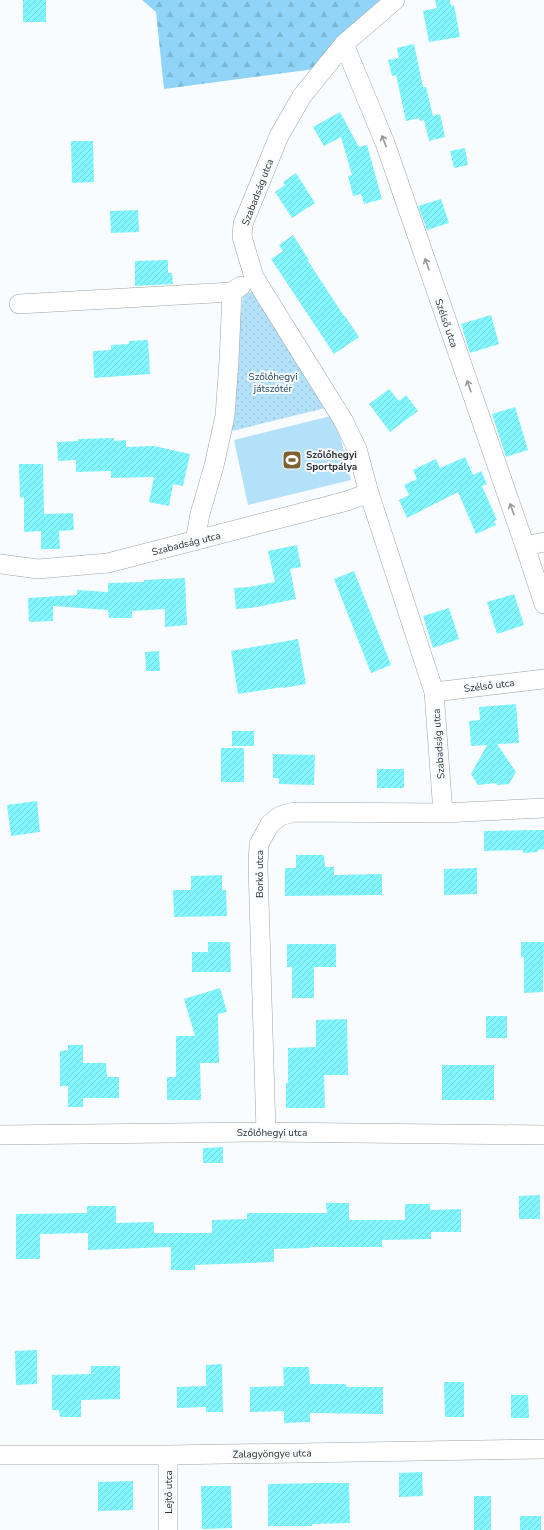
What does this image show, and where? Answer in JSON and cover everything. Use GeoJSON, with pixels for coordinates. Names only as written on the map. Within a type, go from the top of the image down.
{"type":"FeatureCollection","features":[{"type":"Feature","properties":{"kind":"street","name":"Szabadság utca"},"geometry":{"type":"LineString","coordinates":[[395,0],[344,44],[302,96],[279,136],[243,224],[242,237],[254,277],[343,420],[357,449],[369,493],[434,692],[442,813]]}},
{"type":"Feature","properties":{"kind":"street","name":"Szélső utca"},"geometry":{"type":"LineString","coordinates":[[344,44],[385,143],[544,604]]}},
{"type":"Feature","properties":{"kind":"street"},"geometry":{"type":"LineString","coordinates":[[19,304],[232,292],[254,277]]}},
{"type":"Feature","properties":{"kind":"street"},"geometry":{"type":"LineString","coordinates":[[195,541],[200,514],[214,466],[225,416],[232,292]]}},
{"type":"Feature","properties":{"kind":"street","name":"Szabadság utca"},"geometry":{"type":"LineString","coordinates":[[0,564],[38,568],[108,563],[348,501],[369,493]]}},
{"type":"Feature","properties":{"kind":"street"},"geometry":{"type":"LineString","coordinates":[[525,546],[544,542]]}},
{"type":"Feature","properties":{"kind":"street","name":"Szélső utca"},"geometry":{"type":"LineString","coordinates":[[434,692],[544,679]]}},
{"type":"Feature","properties":{"kind":"street","name":"Borkő utca"},"geometry":{"type":"LineString","coordinates":[[266,1132],[258,866],[259,844],[270,824],[280,816],[294,812],[442,813],[544,808]]}},
{"type":"Feature","properties":{"kind":"street","name":"Szőlőhegyi utca"},"geometry":{"type":"LineString","coordinates":[[0,1134],[266,1132],[544,1135]]}},
{"type":"Feature","properties":{"kind":"street","name":"Zalagyöngye utca"},"geometry":{"type":"LineString","coordinates":[[0,1455],[168,1455],[544,1449]]}},
{"type":"Feature","properties":{"kind":"street","name":"Lejtő utca"},"geometry":{"type":"LineString","coordinates":[[168,1455],[168,1530]]}},
{"type":"Feature","properties":{"kind":"green space"},"geometry":{"type":"Polygon","coordinates":[[[142,0],[381,0],[330,67],[164,89],[156,12],[142,0]]]}},
{"type":"Feature","properties":{"kind":"green space","name":"Szőlőhegyi játszótér"},"geometry":{"type":"Polygon","coordinates":[[[258,289],[334,406],[228,432],[243,295],[258,289]]]}},
{"type":"Feature","properties":{"kind":"green space","name":"Szőlőhegyi Sportpálya"},"geometry":{"type":"Polygon","coordinates":[[[335,415],[351,480],[248,505],[234,440],[335,415]]]}},
{"type":"Feature","properties":{"kind":"building"},"geometry":{"type":"Polygon","coordinates":[[[23,0],[46,0],[46,22],[23,22],[23,0]]]}},
{"type":"Feature","properties":{"kind":"building"},"geometry":{"type":"Polygon","coordinates":[[[435,0],[450,0],[451,6],[454,5],[460,37],[429,42],[423,11],[437,8],[435,0]]]}},
{"type":"Feature","properties":{"kind":"building"},"geometry":{"type":"Polygon","coordinates":[[[414,44],[423,87],[426,87],[433,116],[440,114],[445,137],[429,141],[424,120],[420,121],[419,118],[406,121],[396,75],[392,76],[388,60],[399,58],[397,48],[414,44]]]}},
{"type":"Feature","properties":{"kind":"building"},"geometry":{"type":"Polygon","coordinates":[[[340,112],[359,147],[367,145],[382,199],[364,204],[361,194],[353,196],[348,176],[352,175],[341,137],[324,146],[313,127],[340,112]]]}},
{"type":"Feature","properties":{"kind":"building"},"geometry":{"type":"Polygon","coordinates":[[[71,141],[93,141],[94,182],[72,183],[71,141]]]}},
{"type":"Feature","properties":{"kind":"building"},"geometry":{"type":"Polygon","coordinates":[[[465,148],[468,165],[454,168],[450,151],[465,148]]]}},
{"type":"Feature","properties":{"kind":"building"},"geometry":{"type":"Polygon","coordinates":[[[296,173],[315,203],[292,218],[275,192],[285,185],[283,182],[296,173]]]}},
{"type":"Feature","properties":{"kind":"building"},"geometry":{"type":"Polygon","coordinates":[[[441,199],[449,223],[427,230],[418,206],[441,199]]]}},
{"type":"Feature","properties":{"kind":"building"},"geometry":{"type":"Polygon","coordinates":[[[138,210],[139,232],[111,233],[110,211],[138,210]]]}},
{"type":"Feature","properties":{"kind":"building"},"geometry":{"type":"Polygon","coordinates":[[[293,235],[309,260],[308,261],[359,337],[334,354],[271,259],[283,251],[279,245],[293,235]]]}},
{"type":"Feature","properties":{"kind":"building"},"geometry":{"type":"Polygon","coordinates":[[[168,260],[168,273],[172,273],[173,284],[135,286],[135,261],[168,260]]]}},
{"type":"Feature","properties":{"kind":"building"},"geometry":{"type":"Polygon","coordinates":[[[491,315],[499,344],[470,353],[461,324],[491,315]]]}},
{"type":"Feature","properties":{"kind":"building"},"geometry":{"type":"Polygon","coordinates":[[[148,340],[150,374],[94,378],[93,351],[111,350],[111,345],[129,344],[129,341],[148,340]]]}},
{"type":"Feature","properties":{"kind":"building"},"geometry":{"type":"Polygon","coordinates":[[[389,389],[399,401],[406,395],[418,411],[390,432],[369,404],[389,389]]]}},
{"type":"Feature","properties":{"kind":"building"},"geometry":{"type":"Polygon","coordinates":[[[515,407],[528,450],[506,457],[492,414],[515,407]]]}},
{"type":"Feature","properties":{"kind":"building"},"geometry":{"type":"Polygon","coordinates":[[[114,438],[114,441],[126,440],[126,447],[154,446],[190,454],[183,486],[173,484],[169,506],[149,502],[154,477],[111,478],[111,471],[76,472],[76,460],[58,461],[57,442],[78,441],[78,439],[114,438]]]}},
{"type":"Feature","properties":{"kind":"building"},"geometry":{"type":"Polygon","coordinates":[[[465,457],[473,475],[481,471],[487,484],[482,486],[497,520],[494,521],[496,525],[476,534],[458,492],[407,518],[399,500],[409,495],[404,485],[417,479],[413,470],[436,459],[440,468],[465,457]]]}},
{"type":"Feature","properties":{"kind":"building"},"geometry":{"type":"Polygon","coordinates":[[[19,464],[43,464],[44,514],[73,513],[74,530],[59,531],[60,549],[41,549],[41,531],[24,532],[24,497],[20,498],[19,464]]]}},
{"type":"Feature","properties":{"kind":"building"},"geometry":{"type":"Polygon","coordinates":[[[297,545],[301,567],[290,569],[296,599],[251,608],[236,609],[234,588],[275,582],[268,551],[297,545]]]}},
{"type":"Feature","properties":{"kind":"building"},"geometry":{"type":"Polygon","coordinates":[[[354,571],[391,665],[371,673],[334,579],[354,571]]]}},
{"type":"Feature","properties":{"kind":"building"},"geometry":{"type":"Polygon","coordinates":[[[185,578],[187,625],[165,627],[165,609],[132,611],[132,618],[109,618],[108,610],[53,606],[53,621],[29,622],[28,598],[77,595],[77,590],[108,592],[108,583],[144,582],[144,580],[185,578]]]}},
{"type":"Feature","properties":{"kind":"building"},"geometry":{"type":"Polygon","coordinates":[[[514,594],[524,625],[497,634],[487,602],[514,594]]]}},
{"type":"Feature","properties":{"kind":"building"},"geometry":{"type":"Polygon","coordinates":[[[449,608],[459,639],[433,648],[423,616],[449,608]]]}},
{"type":"Feature","properties":{"kind":"building"},"geometry":{"type":"Polygon","coordinates":[[[298,639],[306,684],[238,694],[231,651],[298,639]]]}},
{"type":"Feature","properties":{"kind":"building"},"geometry":{"type":"Polygon","coordinates":[[[159,651],[160,671],[146,671],[145,652],[159,651]]]}},
{"type":"Feature","properties":{"kind":"building"},"geometry":{"type":"Polygon","coordinates":[[[516,704],[519,743],[497,744],[516,772],[509,784],[497,785],[496,783],[478,785],[471,774],[487,745],[471,746],[469,721],[480,720],[479,707],[516,704]]]}},
{"type":"Feature","properties":{"kind":"building"},"geometry":{"type":"Polygon","coordinates":[[[232,731],[254,731],[254,746],[232,746],[232,731]]]}},
{"type":"Feature","properties":{"kind":"building"},"geometry":{"type":"Polygon","coordinates":[[[221,748],[244,748],[244,782],[221,782],[221,748]]]}},
{"type":"Feature","properties":{"kind":"building"},"geometry":{"type":"Polygon","coordinates":[[[273,754],[315,755],[314,785],[279,784],[279,778],[273,778],[273,754]]]}},
{"type":"Feature","properties":{"kind":"building"},"geometry":{"type":"Polygon","coordinates":[[[377,769],[404,769],[404,788],[377,788],[377,769]]]}},
{"type":"Feature","properties":{"kind":"building"},"geometry":{"type":"Polygon","coordinates":[[[37,801],[40,832],[11,836],[7,805],[37,801]]]}},
{"type":"Feature","properties":{"kind":"building"},"geometry":{"type":"Polygon","coordinates":[[[544,830],[544,849],[538,850],[538,852],[523,853],[523,850],[484,851],[484,831],[544,830]]]}},
{"type":"Feature","properties":{"kind":"building"},"geometry":{"type":"Polygon","coordinates":[[[296,855],[324,855],[325,867],[334,867],[334,875],[382,874],[382,895],[285,896],[285,868],[296,868],[296,855]]]}},
{"type":"Feature","properties":{"kind":"building"},"geometry":{"type":"Polygon","coordinates":[[[477,868],[477,894],[444,895],[444,869],[477,868]]]}},
{"type":"Feature","properties":{"kind":"building"},"geometry":{"type":"Polygon","coordinates":[[[222,875],[222,890],[226,890],[227,916],[174,917],[173,890],[191,890],[191,876],[222,875]]]}},
{"type":"Feature","properties":{"kind":"building"},"geometry":{"type":"Polygon","coordinates":[[[208,942],[230,942],[231,972],[192,972],[192,952],[208,952],[208,942]]]}},
{"type":"Feature","properties":{"kind":"building"},"geometry":{"type":"Polygon","coordinates":[[[521,942],[544,942],[543,992],[524,993],[524,957],[521,957],[521,942]]]}},
{"type":"Feature","properties":{"kind":"building"},"geometry":{"type":"Polygon","coordinates":[[[287,944],[336,944],[336,967],[314,967],[314,998],[292,998],[292,967],[287,967],[287,944]]]}},
{"type":"Feature","properties":{"kind":"building"},"geometry":{"type":"Polygon","coordinates":[[[220,988],[227,1012],[218,1014],[219,1063],[200,1063],[201,1100],[167,1100],[167,1077],[176,1077],[176,1036],[195,1036],[184,999],[220,988]]]}},
{"type":"Feature","properties":{"kind":"building"},"geometry":{"type":"Polygon","coordinates":[[[486,1016],[507,1016],[507,1038],[486,1038],[486,1016]]]}},
{"type":"Feature","properties":{"kind":"building"},"geometry":{"type":"Polygon","coordinates":[[[347,1019],[348,1075],[324,1075],[325,1108],[286,1108],[288,1048],[316,1047],[316,1020],[347,1019]]]}},
{"type":"Feature","properties":{"kind":"building"},"geometry":{"type":"Polygon","coordinates":[[[68,1045],[83,1045],[83,1063],[106,1063],[107,1077],[119,1077],[119,1098],[83,1098],[83,1107],[68,1107],[68,1086],[60,1086],[60,1051],[68,1050],[68,1045]]]}},
{"type":"Feature","properties":{"kind":"building"},"geometry":{"type":"Polygon","coordinates":[[[442,1065],[494,1065],[494,1100],[442,1100],[442,1065]]]}},
{"type":"Feature","properties":{"kind":"building"},"geometry":{"type":"Polygon","coordinates":[[[223,1147],[223,1163],[203,1163],[203,1148],[223,1147]]]}},
{"type":"Feature","properties":{"kind":"building"},"geometry":{"type":"Polygon","coordinates":[[[540,1195],[540,1219],[519,1219],[519,1196],[540,1195]]]}},
{"type":"Feature","properties":{"kind":"building"},"geometry":{"type":"Polygon","coordinates":[[[326,1203],[349,1203],[349,1220],[405,1220],[405,1204],[430,1204],[430,1210],[461,1209],[461,1232],[431,1232],[431,1239],[382,1240],[382,1247],[310,1247],[274,1249],[274,1262],[195,1265],[195,1270],[171,1270],[171,1247],[88,1250],[88,1233],[40,1234],[40,1259],[16,1259],[16,1214],[87,1213],[87,1206],[116,1206],[116,1223],[154,1222],[154,1233],[212,1233],[212,1220],[247,1219],[247,1213],[327,1213],[326,1203]]]}},
{"type":"Feature","properties":{"kind":"building"},"geometry":{"type":"Polygon","coordinates":[[[37,1350],[37,1384],[16,1385],[15,1351],[37,1350]]]}},
{"type":"Feature","properties":{"kind":"building"},"geometry":{"type":"Polygon","coordinates":[[[222,1364],[223,1412],[206,1412],[206,1407],[177,1408],[177,1387],[206,1386],[206,1365],[222,1364]]]}},
{"type":"Feature","properties":{"kind":"building"},"geometry":{"type":"Polygon","coordinates":[[[91,1366],[120,1366],[120,1399],[81,1400],[81,1417],[60,1417],[59,1410],[52,1410],[52,1375],[91,1374],[91,1366]]]}},
{"type":"Feature","properties":{"kind":"building"},"geometry":{"type":"Polygon","coordinates":[[[283,1367],[309,1367],[310,1384],[346,1384],[346,1387],[383,1387],[383,1414],[310,1413],[310,1422],[284,1423],[284,1411],[250,1412],[250,1387],[284,1386],[283,1367]]]}},
{"type":"Feature","properties":{"kind":"building"},"geometry":{"type":"Polygon","coordinates":[[[444,1382],[464,1382],[464,1417],[445,1417],[444,1382]]]}},
{"type":"Feature","properties":{"kind":"building"},"geometry":{"type":"Polygon","coordinates":[[[511,1395],[528,1395],[529,1418],[511,1418],[511,1395]]]}},
{"type":"Feature","properties":{"kind":"building"},"geometry":{"type":"Polygon","coordinates":[[[422,1472],[423,1496],[399,1497],[399,1473],[422,1472]]]}},
{"type":"Feature","properties":{"kind":"building"},"geometry":{"type":"Polygon","coordinates":[[[133,1481],[133,1510],[98,1511],[98,1482],[133,1481]]]}},
{"type":"Feature","properties":{"kind":"building"},"geometry":{"type":"Polygon","coordinates":[[[349,1483],[350,1523],[312,1524],[312,1526],[268,1526],[268,1484],[349,1483]]]}},
{"type":"Feature","properties":{"kind":"building"},"geometry":{"type":"Polygon","coordinates":[[[201,1486],[231,1486],[232,1528],[202,1529],[201,1486]]]}},
{"type":"Feature","properties":{"kind":"building"},"geometry":{"type":"Polygon","coordinates":[[[474,1496],[491,1496],[491,1530],[474,1530],[474,1496]]]}},
{"type":"Feature","properties":{"kind":"building"},"geometry":{"type":"Polygon","coordinates":[[[520,1516],[541,1516],[541,1530],[520,1530],[520,1516]]]}},
{"type":"Feature","properties":{"kind":"place","name":"Szőlőhegyi Sportpálya"},"geometry":{"type":"Point","coordinates":[292,460]}}]}
